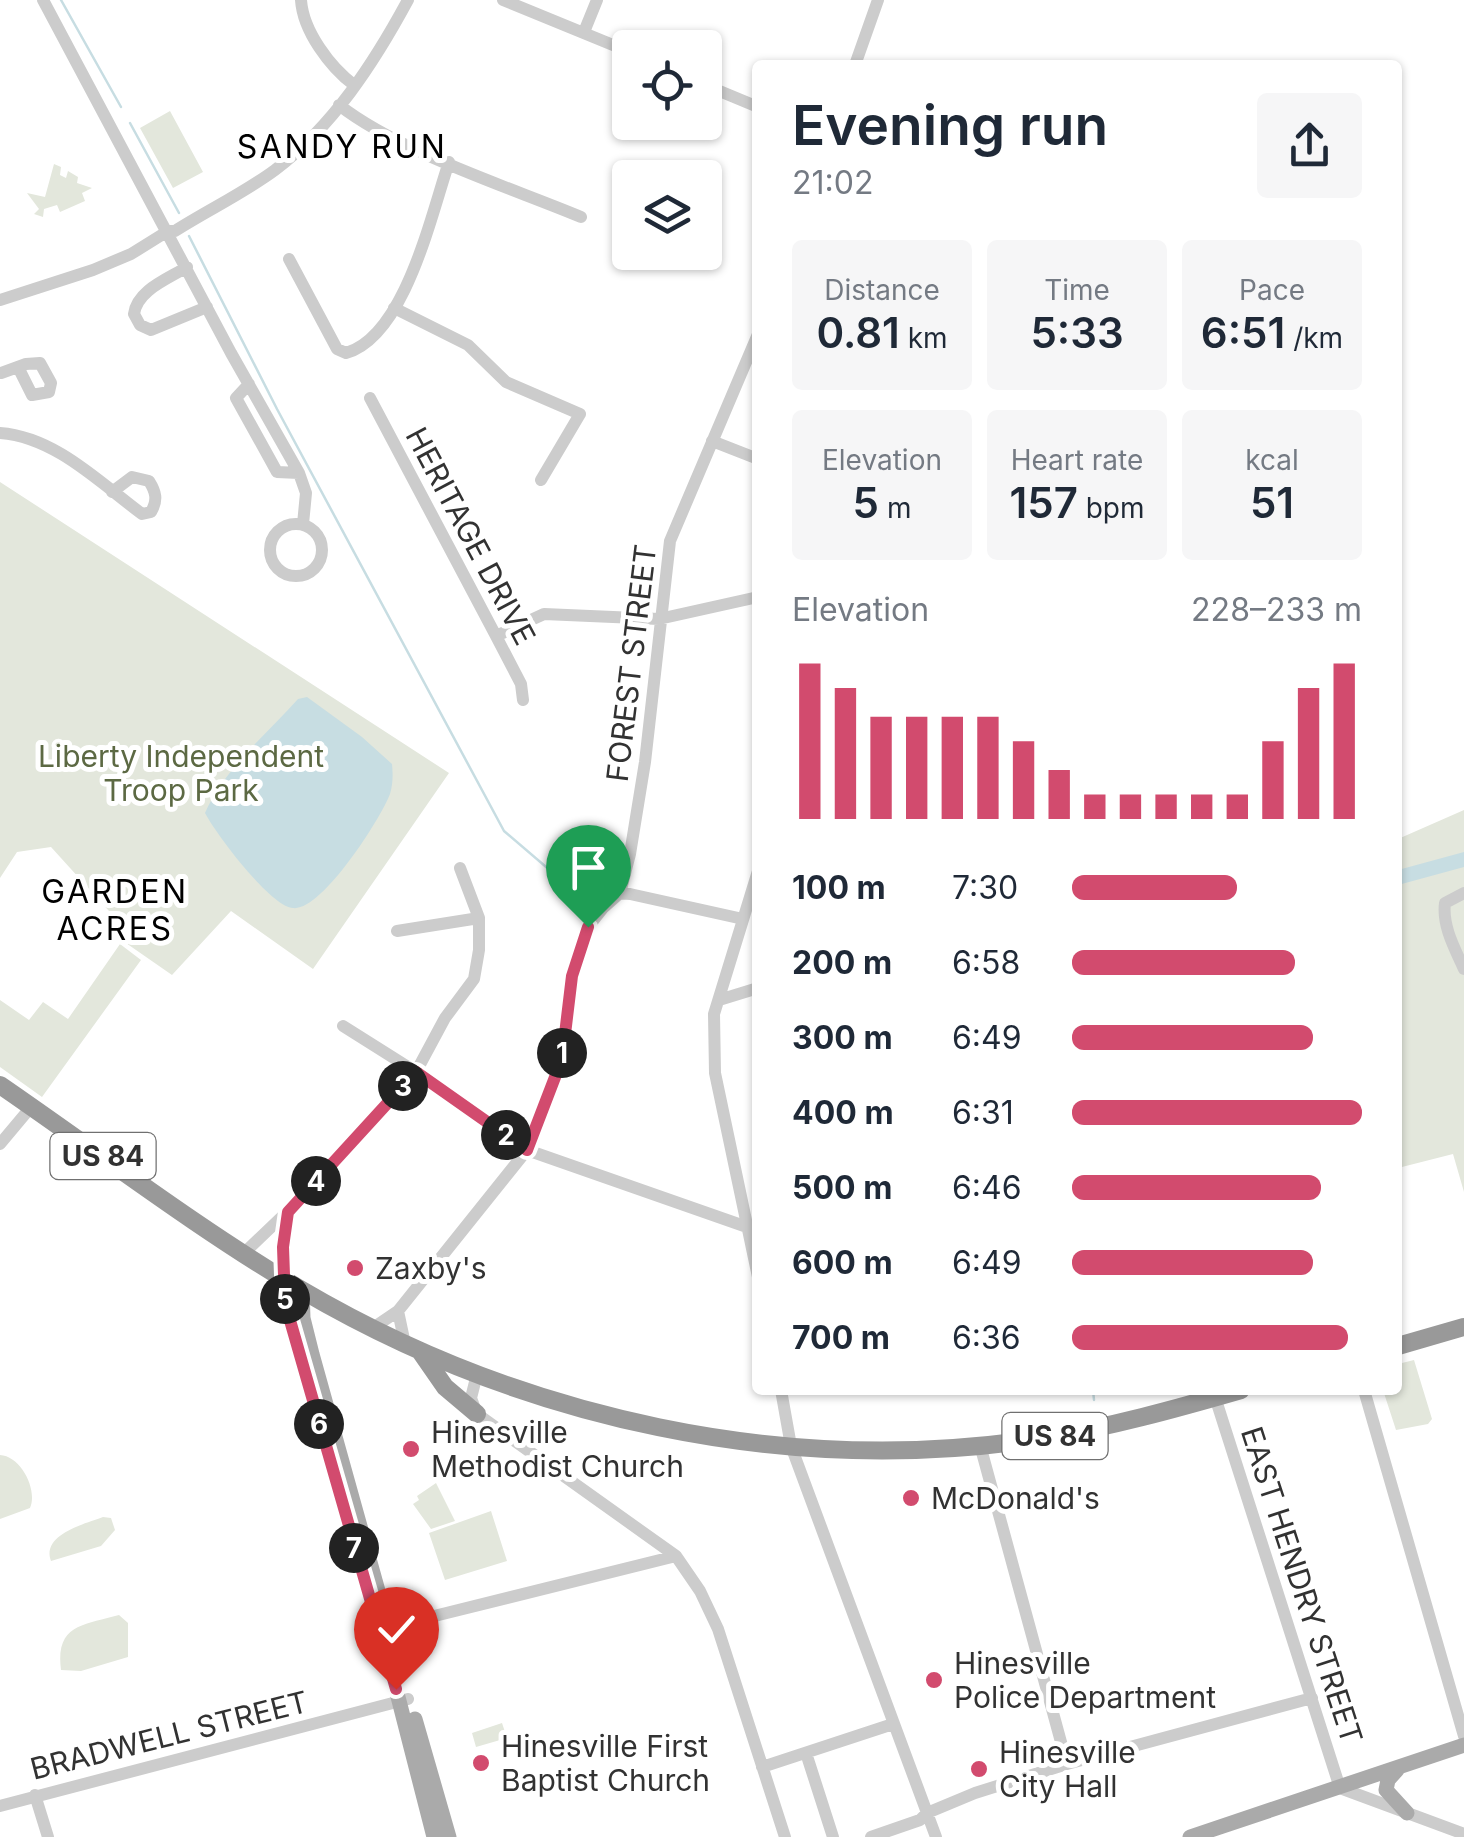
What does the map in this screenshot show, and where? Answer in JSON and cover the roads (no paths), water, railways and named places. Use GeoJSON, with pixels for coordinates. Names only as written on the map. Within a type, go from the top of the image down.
{"type":"FeatureCollection","features":[{"type":"Feature","properties":{"kind":"highway","name":"US 84"},"geometry":{"type":"LineString","coordinates":[[0,1085],[283,1278],[372,1328],[477,1374],[661,1430],[791,1446],[888,1450],[980,1445],[1105,1427],[1222,1395]]}},
{"type":"Feature","properties":{"kind":"highway"},"geometry":{"type":"LineString","coordinates":[[1402,1345],[1464,1326]]}},
{"type":"Feature","properties":{"kind":"highway"},"geometry":{"type":"LineString","coordinates":[[412,1347],[445,1387],[477,1414]]}},
{"type":"Feature","properties":{"kind":"main road"},"geometry":{"type":"LineString","coordinates":[[283,1278],[285,1303],[383,1628]]}},
{"type":"Feature","properties":{"kind":"main road"},"geometry":{"type":"LineString","coordinates":[[302,1290],[308,1336],[403,1700],[434,1837]]}},
{"type":"Feature","properties":{"kind":"main road"},"geometry":{"type":"LineString","coordinates":[[403,1700],[449,1837]]}},
{"type":"Feature","properties":{"kind":"main road"},"geometry":{"type":"LineString","coordinates":[[1190,1837],[1464,1745]]}},
{"type":"Feature","properties":{"kind":"main road"},"geometry":{"type":"LineString","coordinates":[[1398,1768],[1388,1780],[1386,1790],[1407,1813]]}},
{"type":"Feature","properties":{"kind":"street"},"geometry":{"type":"LineString","coordinates":[[43,0],[299,473],[306,493],[302,524]]}},
{"type":"Feature","properties":{"kind":"street"},"geometry":{"type":"LineString","coordinates":[[301,0],[304,16],[322,50],[354,85]]}},
{"type":"Feature","properties":{"kind":"street"},"geometry":{"type":"LineString","coordinates":[[0,300],[131,254],[274,171],[339,105],[380,51],[408,0]]}},
{"type":"Feature","properties":{"kind":"street"},"geometry":{"type":"LineString","coordinates":[[503,0],[612,44]]}},
{"type":"Feature","properties":{"kind":"street"},"geometry":{"type":"LineString","coordinates":[[584,32],[597,0]]}},
{"type":"Feature","properties":{"kind":"street"},"geometry":{"type":"LineString","coordinates":[[857,60],[878,0]]}},
{"type":"Feature","properties":{"kind":"street"},"geometry":{"type":"LineString","coordinates":[[722,91],[752,104]]}},
{"type":"Feature","properties":{"kind":"street"},"geometry":{"type":"LineString","coordinates":[[339,105],[449,162],[581,216]]}},
{"type":"Feature","properties":{"kind":"street"},"geometry":{"type":"LineString","coordinates":[[289,259],[337,350],[346,354],[362,349],[394,308],[411,272],[449,162]]}},
{"type":"Feature","properties":{"kind":"street"},"geometry":{"type":"LineString","coordinates":[[187,268],[144,293],[137,300],[134,314],[140,325],[150,330],[208,307]]}},
{"type":"Feature","properties":{"kind":"street"},"geometry":{"type":"LineString","coordinates":[[394,308],[468,346],[506,382],[580,414],[541,480]]}},
{"type":"Feature","properties":{"kind":"street","name":"FOREST STREET"},"geometry":{"type":"LineString","coordinates":[[620,893],[645,762],[670,541],[752,348]]}},
{"type":"Feature","properties":{"kind":"street"},"geometry":{"type":"LineString","coordinates":[[0,373],[18,367]]}},
{"type":"Feature","properties":{"kind":"street","name":"HERITAGE DRIVE"},"geometry":{"type":"LineString","coordinates":[[370,398],[521,684],[524,700]]}},
{"type":"Feature","properties":{"kind":"street"},"geometry":{"type":"LineString","coordinates":[[0,433],[24,435],[49,446],[112,492]]}},
{"type":"Feature","properties":{"kind":"street"},"geometry":{"type":"LineString","coordinates":[[712,441],[752,457]]}},
{"type":"Feature","properties":{"kind":"street"},"geometry":{"type":"LineString","coordinates":[[302,524],[320,540],[321,560],[310,573],[292,576],[280,572],[273,564],[270,542],[286,525],[302,524]]}},
{"type":"Feature","properties":{"kind":"street"},"geometry":{"type":"LineString","coordinates":[[496,636],[544,614],[659,619],[752,597]]}},
{"type":"Feature","properties":{"kind":"street"},"geometry":{"type":"LineString","coordinates":[[245,1252],[288,1212],[416,1072],[445,1018],[474,979],[479,918],[460,868]]}},
{"type":"Feature","properties":{"kind":"street"},"geometry":{"type":"LineString","coordinates":[[752,889],[714,1014],[715,1073],[752,1250]]}},
{"type":"Feature","properties":{"kind":"street"},"geometry":{"type":"LineString","coordinates":[[372,1328],[398,1311],[527,1150],[562,1059],[572,976],[588,927],[602,908],[620,893],[742,919]]}},
{"type":"Feature","properties":{"kind":"street"},"geometry":{"type":"LineString","coordinates":[[1464,893],[1443,908],[1464,969]]}},
{"type":"Feature","properties":{"kind":"street"},"geometry":{"type":"LineString","coordinates":[[397,932],[479,918]]}},
{"type":"Feature","properties":{"kind":"street"},"geometry":{"type":"LineString","coordinates":[[720,1000],[752,990]]}},
{"type":"Feature","properties":{"kind":"street"},"geometry":{"type":"LineString","coordinates":[[343,1026],[527,1150],[747,1227]]}},
{"type":"Feature","properties":{"kind":"street"},"geometry":{"type":"LineString","coordinates":[[0,1144],[32,1107]]}},
{"type":"Feature","properties":{"kind":"street"},"geometry":{"type":"LineString","coordinates":[[283,1278],[288,1212]]}},
{"type":"Feature","properties":{"kind":"street"},"geometry":{"type":"LineString","coordinates":[[398,1311],[412,1347]]}},
{"type":"Feature","properties":{"kind":"street"},"geometry":{"type":"LineString","coordinates":[[477,1374],[471,1401],[477,1414],[676,1556],[700,1591],[718,1629],[784,1837]]}},
{"type":"Feature","properties":{"kind":"street"},"geometry":{"type":"LineString","coordinates":[[781,1395],[791,1446],[936,1837]]}},
{"type":"Feature","properties":{"kind":"street"},"geometry":{"type":"LineString","coordinates":[[1365,1395],[1464,1736]]}},
{"type":"Feature","properties":{"kind":"street","name":"EAST HENDRY STREET"},"geometry":{"type":"LineString","coordinates":[[1215,1397],[1340,1788]]}},
{"type":"Feature","properties":{"kind":"street"},"geometry":{"type":"LineString","coordinates":[[980,1445],[1067,1764]]}},
{"type":"Feature","properties":{"kind":"street"},"geometry":{"type":"LineString","coordinates":[[383,1628],[676,1556]]}},
{"type":"Feature","properties":{"kind":"street"},"geometry":{"type":"LineString","coordinates":[[872,1837],[920,1820],[927,1813],[975,1793],[1312,1698]]}},
{"type":"Feature","properties":{"kind":"street","name":"BRADWELL STREET"},"geometry":{"type":"LineString","coordinates":[[0,1806],[403,1700]]}},
{"type":"Feature","properties":{"kind":"street"},"geometry":{"type":"LineString","coordinates":[[762,1767],[893,1724]]}},
{"type":"Feature","properties":{"kind":"street"},"geometry":{"type":"LineString","coordinates":[[806,1753],[834,1837]]}},
{"type":"Feature","properties":{"kind":"street"},"geometry":{"type":"LineString","coordinates":[[1340,1788],[1464,1834]]}},
{"type":"Feature","properties":{"kind":"street"},"geometry":{"type":"LineString","coordinates":[[35,1795],[48,1837]]}},
{"type":"Feature","properties":{"kind":"water"},"geometry":{"type":"Polygon","coordinates":[[[307,697],[392,764],[392,779],[384,807],[348,862],[319,896],[293,908],[258,883],[205,813],[223,781],[247,753],[298,699],[307,697]]]}},
{"type":"Feature","properties":{"kind":"water"},"geometry":{"type":"Polygon","coordinates":[[[1464,852],[1464,867],[1402,884],[1402,869],[1464,852]]]}},
{"type":"Feature","properties":{"kind":"waterway"},"geometry":{"type":"LineString","coordinates":[[61,0],[121,107]]}},
{"type":"Feature","properties":{"kind":"waterway"},"geometry":{"type":"LineString","coordinates":[[130,123],[179,213]]}},
{"type":"Feature","properties":{"kind":"waterway"},"geometry":{"type":"LineString","coordinates":[[189,236],[277,409],[504,831],[573,890]]}},
{"type":"Feature","properties":{"kind":"waterway"},"geometry":{"type":"LineString","coordinates":[[1094,1395],[1094,1400]]}},
{"type":"Feature","properties":{"kind":"place","name":"Zaxby's"},"geometry":{"type":"Point","coordinates":[355,1268]}},
{"type":"Feature","properties":{"kind":"place","name":"Hinesville Methodist Church"},"geometry":{"type":"Point","coordinates":[411,1449]}},
{"type":"Feature","properties":{"kind":"place","name":"McDonald's"},"geometry":{"type":"Point","coordinates":[911,1498]}},
{"type":"Feature","properties":{"kind":"place","name":"Hinesville Police Department"},"geometry":{"type":"Point","coordinates":[934,1680]}},
{"type":"Feature","properties":{"kind":"place","name":"Hinesville First Baptist Church"},"geometry":{"type":"Point","coordinates":[481,1763]}},
{"type":"Feature","properties":{"kind":"place","name":"Hinesville City Hall"},"geometry":{"type":"Point","coordinates":[979,1769]}},
{"type":"Feature","properties":{"kind":"district","name":"SANDY RUN"},"geometry":{"type":"Point","coordinates":[342,146]}},
{"type":"Feature","properties":{"kind":"district","name":"GARDEN ACRES"},"geometry":{"type":"Point","coordinates":[115,910]}},
{"type":"Feature","properties":{"kind":"park label","name":"Liberty Independent Troop Park"},"geometry":{"type":"Point","coordinates":[181,773]}}]}
